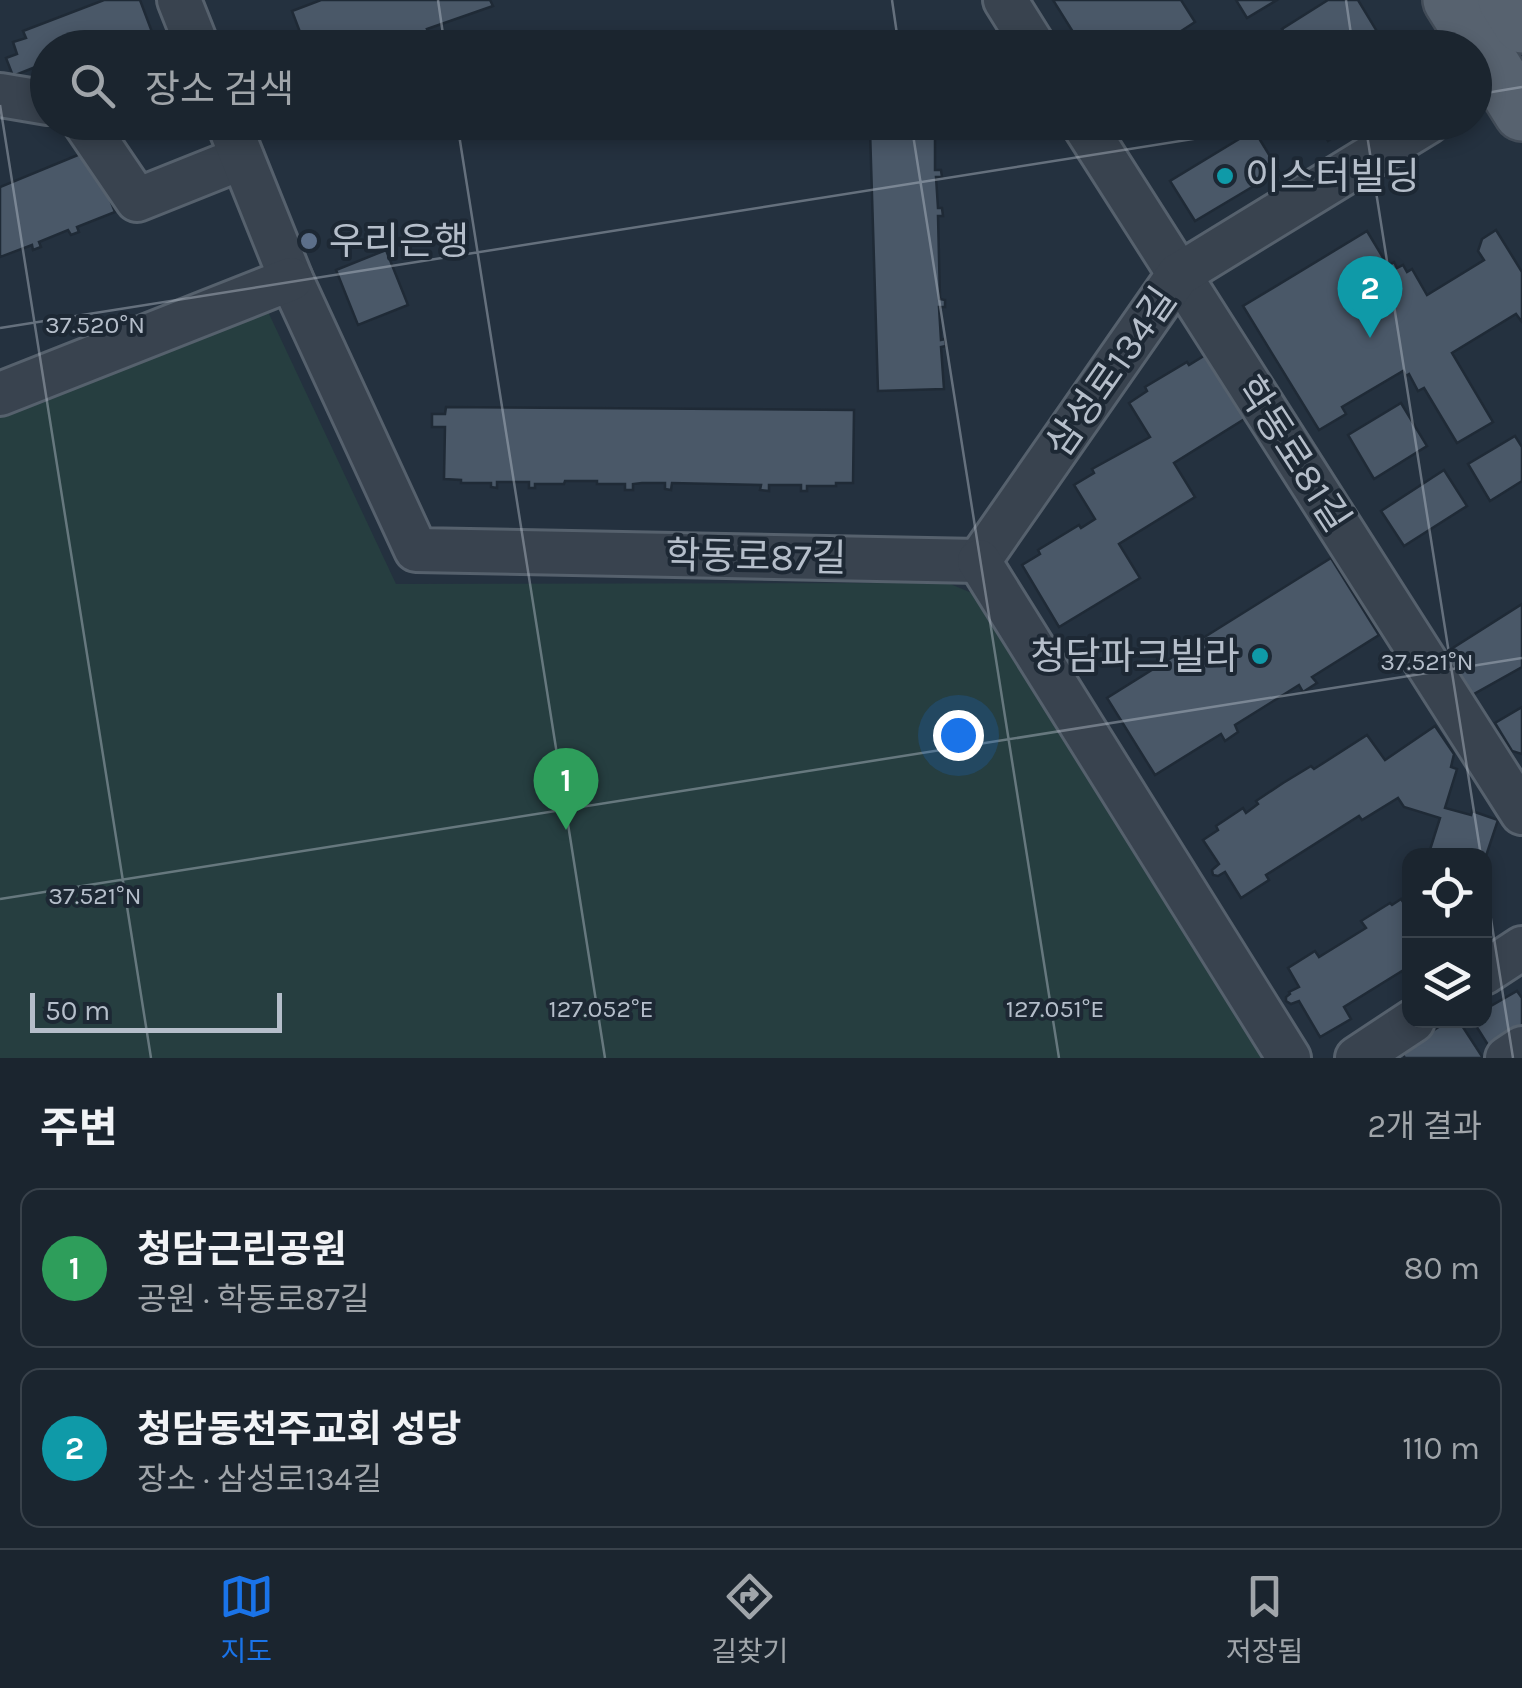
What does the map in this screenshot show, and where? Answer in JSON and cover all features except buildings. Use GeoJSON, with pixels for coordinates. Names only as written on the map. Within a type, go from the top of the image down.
{"type":"FeatureCollection","features":[{"type":"Feature","properties":{"kind":"main road"},"geometry":{"type":"LineString","coordinates":[[1451,0],[1466,30]]}},
{"type":"Feature","properties":{"kind":"main road"},"geometry":{"type":"LineString","coordinates":[[1506,0],[1522,26]]}},
{"type":"Feature","properties":{"kind":"street"},"geometry":{"type":"LineString","coordinates":[[179,0],[191,30]]}},
{"type":"Feature","properties":{"kind":"street"},"geometry":{"type":"LineString","coordinates":[[1005,0],[1024,30]]}},
{"type":"Feature","properties":{"kind":"street"},"geometry":{"type":"LineString","coordinates":[[0,95],[30,100]]}},
{"type":"Feature","properties":{"kind":"street"},"geometry":{"type":"LineString","coordinates":[[96,140],[137,200],[235,140]]}},
{"type":"Feature","properties":{"kind":"street","name":"학동로87길"},"geometry":{"type":"LineString","coordinates":[[235,140],[291,280],[416,550],[979,561]]}},
{"type":"Feature","properties":{"kind":"street","name":"학동로81길"},"geometry":{"type":"LineString","coordinates":[[1093,140],[1516,790]]}},
{"type":"Feature","properties":{"kind":"street","name":"삼성로134길"},"geometry":{"type":"LineString","coordinates":[[979,561],[1178,275],[1399,140]]}},
{"type":"Feature","properties":{"kind":"street"},"geometry":{"type":"LineString","coordinates":[[0,394],[291,280]]}},
{"type":"Feature","properties":{"kind":"street"},"geometry":{"type":"LineString","coordinates":[[979,561],[1289,1058]]}},
{"type":"Feature","properties":{"kind":"street"},"geometry":{"type":"LineString","coordinates":[[1492,968],[1522,948]]}},
{"type":"Feature","properties":{"kind":"street"},"geometry":{"type":"LineString","coordinates":[[1357,1058],[1402,1028]]}},
{"type":"Feature","properties":{"kind":"street"},"geometry":{"type":"LineString","coordinates":[[1507,1058],[1522,1048]]}},
{"type":"Feature","properties":{"kind":"green space"},"geometry":{"type":"Polygon","coordinates":[[[262,299],[396,584],[948,583],[993,602],[1273,1058],[0,1058],[0,403],[262,299]]]}},
{"type":"Feature","properties":{"kind":"place","name":"이스터빌딩"},"geometry":{"type":"Point","coordinates":[1225,176]}},
{"type":"Feature","properties":{"kind":"place","name":"우리은행"},"geometry":{"type":"Point","coordinates":[309,241]}},
{"type":"Feature","properties":{"kind":"place","name":"청담동천주교회 성당"},"geometry":{"type":"Point","coordinates":[1370,338]}},
{"type":"Feature","properties":{"kind":"place","name":"청담파크빌라"},"geometry":{"type":"Point","coordinates":[1260,656]}},
{"type":"Feature","properties":{"kind":"place","name":"청담근린공원"},"geometry":{"type":"Point","coordinates":[566,830]}}]}
